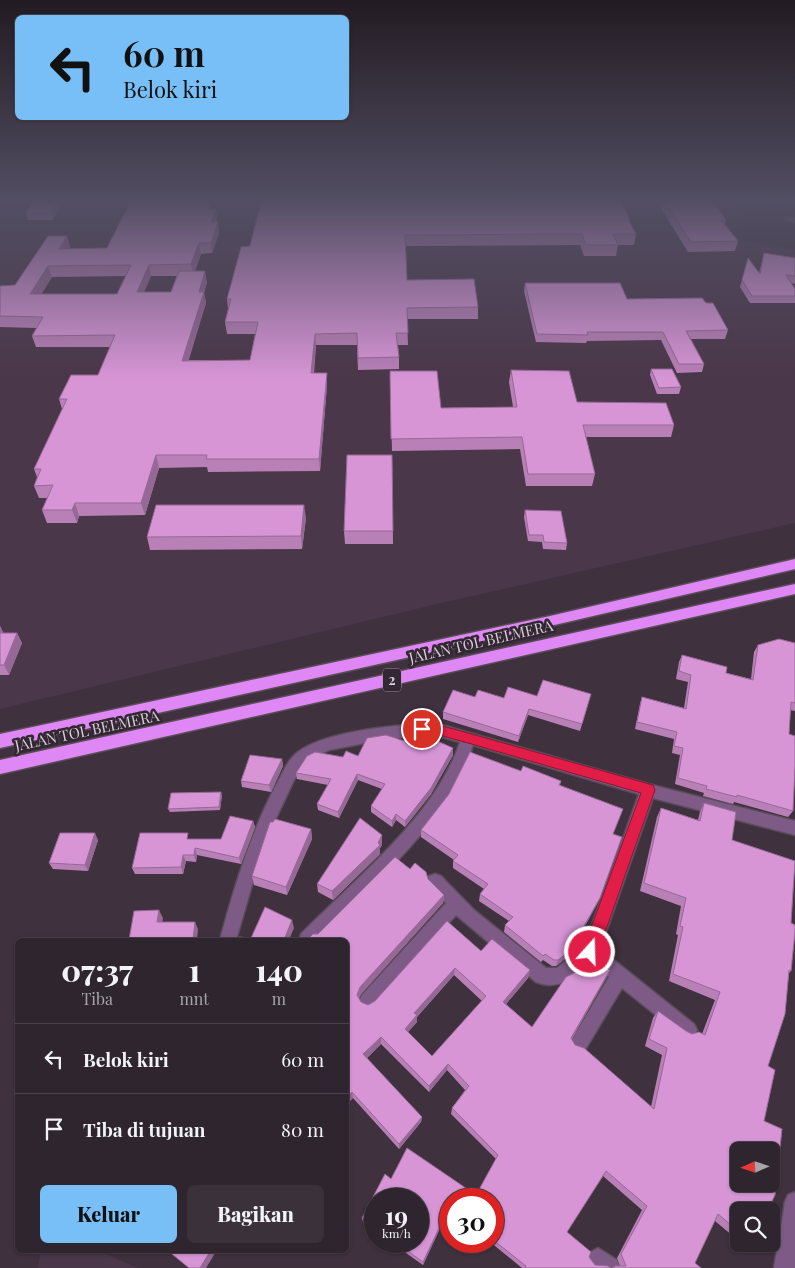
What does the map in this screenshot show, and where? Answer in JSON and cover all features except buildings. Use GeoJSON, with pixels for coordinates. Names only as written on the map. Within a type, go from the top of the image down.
{"type":"FeatureCollection","features":[{"type":"Feature","properties":{"kind":"highway","name":"JALAN TOL BELMERA"},"geometry":{"type":"LineString","coordinates":[[0,741],[530,625],[795,564]]}},
{"type":"Feature","properties":{"kind":"highway","name":"JALAN TOL BELMERA"},"geometry":{"type":"LineString","coordinates":[[0,767],[790,590]]}},
{"type":"Feature","properties":{"kind":"street"},"geometry":{"type":"LineString","coordinates":[[229,938],[240,896],[271,808],[283,784],[303,756],[314,750],[350,740],[408,729],[435,729],[648,790],[795,828]]}},
{"type":"Feature","properties":{"kind":"street"},"geometry":{"type":"LineString","coordinates":[[309,938],[430,813],[453,777],[465,750],[468,738]]}},
{"type":"Feature","properties":{"kind":"street"},"geometry":{"type":"LineString","coordinates":[[435,881],[468,916],[542,976],[551,980],[560,977],[590,952],[648,790]]}},
{"type":"Feature","properties":{"kind":"street"},"geometry":{"type":"LineString","coordinates":[[368,1001],[442,917],[457,904]]}},
{"type":"Feature","properties":{"kind":"street"},"geometry":{"type":"LineString","coordinates":[[590,952],[688,1030]]}},
{"type":"Feature","properties":{"kind":"street"},"geometry":{"type":"LineString","coordinates":[[579,1044],[620,975]]}},
{"type":"Feature","properties":{"kind":"street"},"geometry":{"type":"LineString","coordinates":[[785,1268],[795,1202]]}},
{"type":"Feature","properties":{"kind":"shaded area"},"geometry":{"type":"Polygon","coordinates":[[[0,261],[795,261],[795,523],[437,604],[0,709],[0,261]]]}},
{"type":"Feature","properties":{"kind":"shaded area"},"geometry":{"type":"Polygon","coordinates":[[[40,1253],[104,1253],[138,1268],[38,1268],[40,1253]]]}},
{"type":"Feature","properties":{"kind":"route"},"geometry":{"type":"LineString","coordinates":[[422,729],[435,729],[648,790],[590,952]]}}]}
